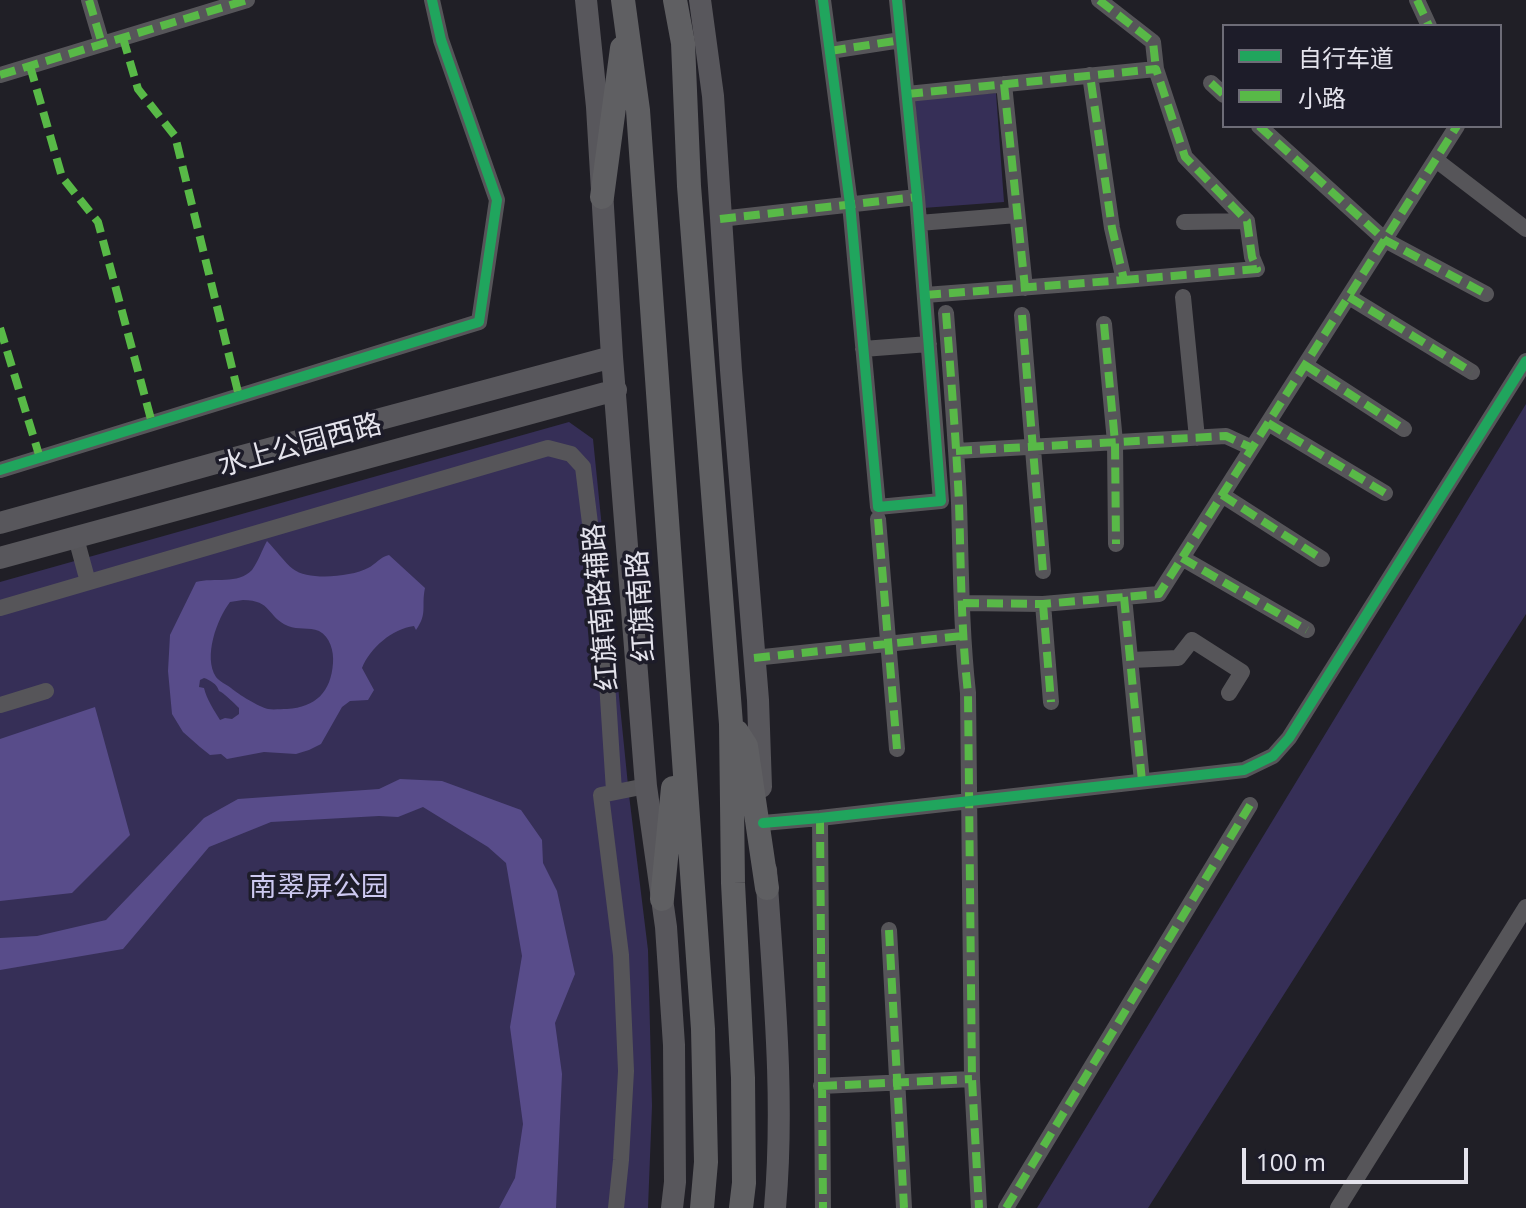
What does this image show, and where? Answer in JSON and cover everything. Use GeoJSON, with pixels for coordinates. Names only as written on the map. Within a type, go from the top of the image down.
{"type":"FeatureCollection","features":[{"type":"Feature","properties":{"kind":"highway"},"geometry":{"type":"LineString","coordinates":[[675,0],[683,43],[689,186],[731,724],[733,883],[743,1078],[744,1183],[741,1208]]}},
{"type":"Feature","properties":{"kind":"highway"},"geometry":{"type":"LineString","coordinates":[[602,197],[625,7]]}},
{"type":"Feature","properties":{"kind":"highway","name":"红旗南路"},"geometry":{"type":"LineString","coordinates":[[625,7],[638,110],[703,1029],[706,1147],[702,1208]]}},
{"type":"Feature","properties":{"kind":"highway"},"geometry":{"type":"LineString","coordinates":[[662,899],[680,718]]}},
{"type":"Feature","properties":{"kind":"highway"},"geometry":{"type":"LineString","coordinates":[[731,724],[746,746],[767,888]]}},
{"type":"Feature","properties":{"kind":"main road","name":"红旗南路辅路"},"geometry":{"type":"LineString","coordinates":[[586,0],[597,107],[612,357],[646,786],[666,927],[674,1045],[675,1169],[672,1208]]}},
{"type":"Feature","properties":{"kind":"main road"},"geometry":{"type":"LineString","coordinates":[[700,0],[713,96],[758,700],[779,1093],[775,1208]]}},
{"type":"Feature","properties":{"kind":"main road","name":"水上公园西路"},"geometry":{"type":"LineString","coordinates":[[0,523],[612,357]]}},
{"type":"Feature","properties":{"kind":"main road","name":"水上公园西路"},"geometry":{"type":"LineString","coordinates":[[0,558],[616,390]]}},
{"type":"Feature","properties":{"kind":"street"},"geometry":{"type":"LineString","coordinates":[[89,0],[102,44]]}},
{"type":"Feature","properties":{"kind":"street"},"geometry":{"type":"LineString","coordinates":[[0,75],[247,0]]}},
{"type":"Feature","properties":{"kind":"street"},"geometry":{"type":"LineString","coordinates":[[0,470],[479,322],[497,200],[441,40],[432,0]]}},
{"type":"Feature","properties":{"kind":"street"},"geometry":{"type":"LineString","coordinates":[[823,0],[850,204],[878,507],[941,501],[917,197],[897,0]]}},
{"type":"Feature","properties":{"kind":"street"},"geometry":{"type":"LineString","coordinates":[[925,295],[1257,269],[1252,257],[1247,221],[1185,157],[1156,69],[1153,42],[1099,0]]}},
{"type":"Feature","properties":{"kind":"street"},"geometry":{"type":"LineString","coordinates":[[1417,0],[1428,24]]}},
{"type":"Feature","properties":{"kind":"street"},"geometry":{"type":"LineString","coordinates":[[830,51],[901,40]]}},
{"type":"Feature","properties":{"kind":"street"},"geometry":{"type":"LineString","coordinates":[[907,94],[1156,69]]}},
{"type":"Feature","properties":{"kind":"street"},"geometry":{"type":"LineString","coordinates":[[1090,75],[1112,228],[1124,280]]}},
{"type":"Feature","properties":{"kind":"street"},"geometry":{"type":"LineString","coordinates":[[1211,83],[1222,93]]}},
{"type":"Feature","properties":{"kind":"street"},"geometry":{"type":"LineString","coordinates":[[1004,84],[1025,288]]}},
{"type":"Feature","properties":{"kind":"street"},"geometry":{"type":"LineString","coordinates":[[1261,128],[1385,240],[1486,294]]}},
{"type":"Feature","properties":{"kind":"street"},"geometry":{"type":"LineString","coordinates":[[963,603],[1043,604],[1159,594],[1456,128]]}},
{"type":"Feature","properties":{"kind":"street"},"geometry":{"type":"LineString","coordinates":[[1436,160],[1526,229]]}},
{"type":"Feature","properties":{"kind":"street"},"geometry":{"type":"LineString","coordinates":[[720,219],[917,197]]}},
{"type":"Feature","properties":{"kind":"street"},"geometry":{"type":"LineString","coordinates":[[919,223],[1017,215]]}},
{"type":"Feature","properties":{"kind":"street"},"geometry":{"type":"LineString","coordinates":[[1184,222],[1247,221]]}},
{"type":"Feature","properties":{"kind":"street"},"geometry":{"type":"LineString","coordinates":[[1183,297],[1197,438]]}},
{"type":"Feature","properties":{"kind":"street"},"geometry":{"type":"LineString","coordinates":[[1349,297],[1472,372]]}},
{"type":"Feature","properties":{"kind":"street"},"geometry":{"type":"LineString","coordinates":[[946,313],[956,451],[962,636],[968,693],[972,1079],[979,1208]]}},
{"type":"Feature","properties":{"kind":"street"},"geometry":{"type":"LineString","coordinates":[[1022,315],[1043,571]]}},
{"type":"Feature","properties":{"kind":"street"},"geometry":{"type":"LineString","coordinates":[[1104,324],[1115,442],[1116,544]]}},
{"type":"Feature","properties":{"kind":"street"},"geometry":{"type":"LineString","coordinates":[[863,349],[929,344]]}},
{"type":"Feature","properties":{"kind":"street"},"geometry":{"type":"LineString","coordinates":[[763,823],[1244,770],[1273,756],[1289,738],[1526,361]]}},
{"type":"Feature","properties":{"kind":"street"},"geometry":{"type":"LineString","coordinates":[[1305,365],[1404,429]]}},
{"type":"Feature","properties":{"kind":"street"},"geometry":{"type":"LineString","coordinates":[[1268,423],[1385,493]]}},
{"type":"Feature","properties":{"kind":"street"},"geometry":{"type":"LineString","coordinates":[[956,451],[1226,436],[1252,448]]}},
{"type":"Feature","properties":{"kind":"street"},"geometry":{"type":"LineString","coordinates":[[0,608],[548,448],[571,454],[583,467],[604,636],[614,791]]}},
{"type":"Feature","properties":{"kind":"street"},"geometry":{"type":"LineString","coordinates":[[1222,495],[1322,559]]}},
{"type":"Feature","properties":{"kind":"street"},"geometry":{"type":"LineString","coordinates":[[878,519],[897,749]]}},
{"type":"Feature","properties":{"kind":"street"},"geometry":{"type":"LineString","coordinates":[[76,538],[88,582]]}},
{"type":"Feature","properties":{"kind":"street"},"geometry":{"type":"LineString","coordinates":[[1182,558],[1307,630]]}},
{"type":"Feature","properties":{"kind":"street"},"geometry":{"type":"LineString","coordinates":[[1124,597],[1142,781]]}},
{"type":"Feature","properties":{"kind":"street"},"geometry":{"type":"LineString","coordinates":[[1043,604],[1051,702]]}},
{"type":"Feature","properties":{"kind":"street"},"geometry":{"type":"LineString","coordinates":[[754,658],[962,636]]}},
{"type":"Feature","properties":{"kind":"street"},"geometry":{"type":"LineString","coordinates":[[1131,660],[1178,658],[1192,640],[1242,672],[1229,693]]}},
{"type":"Feature","properties":{"kind":"street"},"geometry":{"type":"LineString","coordinates":[[0,705],[46,691]]}},
{"type":"Feature","properties":{"kind":"street"},"geometry":{"type":"LineString","coordinates":[[616,1208],[626,1071],[621,955],[601,795],[646,786]]}},
{"type":"Feature","properties":{"kind":"street"},"geometry":{"type":"LineString","coordinates":[[1006,1208],[1250,805]]}},
{"type":"Feature","properties":{"kind":"street"},"geometry":{"type":"LineString","coordinates":[[820,818],[823,1208]]}},
{"type":"Feature","properties":{"kind":"street"},"geometry":{"type":"LineString","coordinates":[[1338,1208],[1526,907]]}},
{"type":"Feature","properties":{"kind":"street"},"geometry":{"type":"LineString","coordinates":[[889,930],[904,1208]]}},
{"type":"Feature","properties":{"kind":"street"},"geometry":{"type":"LineString","coordinates":[[821,1086],[972,1079]]}},
{"type":"Feature","properties":{"kind":"green space"},"geometry":{"type":"Polygon","coordinates":[[[996,93],[1004,202],[923,208],[915,99],[996,93]]]}},
{"type":"Feature","properties":{"kind":"green space"},"geometry":{"type":"Polygon","coordinates":[[[1526,404],[1526,614],[1148,1208],[1037,1208],[1526,404]]]}},
{"type":"Feature","properties":{"kind":"green space","name":"南翠屏公园"},"geometry":{"type":"Polygon","coordinates":[[[569,422],[593,439],[648,950],[652,1106],[648,1208],[0,1208],[0,582],[569,422]]]}},
{"type":"Feature","properties":{"kind":"shaded area"},"geometry":{"type":"Polygon","coordinates":[[[267,541],[293,569],[309,575],[341,575],[361,571],[389,555],[425,588],[423,614],[416,630],[414,626],[398,631],[370,653],[362,668],[374,690],[368,700],[350,701],[342,707],[321,744],[296,754],[264,752],[227,759],[221,754],[210,755],[200,747],[183,732],[172,714],[168,671],[170,635],[196,582],[246,575],[254,567],[267,541]],[[243,600],[230,602],[216,628],[211,659],[216,677],[243,697],[268,709],[297,708],[314,701],[325,690],[332,673],[333,654],[326,637],[319,631],[288,626],[259,603],[243,600]],[[204,678],[200,680],[199,687],[204,688],[220,720],[232,719],[239,714],[239,708],[204,678]]]}},
{"type":"Feature","properties":{"kind":"shaded area"},"geometry":{"type":"Polygon","coordinates":[[[95,707],[130,835],[72,893],[0,901],[0,739],[95,707]]]}},
{"type":"Feature","properties":{"kind":"shaded area"},"geometry":{"type":"Polygon","coordinates":[[[400,779],[442,781],[521,810],[542,840],[543,863],[557,891],[575,974],[555,1023],[562,1074],[556,1208],[499,1208],[515,1178],[523,1124],[510,1027],[522,956],[506,863],[488,847],[423,807],[398,817],[271,822],[209,847],[123,949],[0,970],[0,938],[37,936],[106,920],[204,818],[238,799],[379,789],[400,779]]]}},
{"type":"Feature","properties":{"kind":"marked path"},"geometry":{"type":"LineString","coordinates":[[89,0],[102,44]]}},
{"type":"Feature","properties":{"kind":"marked path"},"geometry":{"type":"LineString","coordinates":[[0,75],[247,0]]}},
{"type":"Feature","properties":{"kind":"marked path"},"geometry":{"type":"LineString","coordinates":[[1099,0],[1153,42],[1156,69]]}},
{"type":"Feature","properties":{"kind":"marked path"},"geometry":{"type":"LineString","coordinates":[[1417,0],[1428,24]]}},
{"type":"Feature","properties":{"kind":"marked path"},"geometry":{"type":"LineString","coordinates":[[123,38],[138,89],[175,136],[239,396]]}},
{"type":"Feature","properties":{"kind":"marked path"},"geometry":{"type":"LineString","coordinates":[[830,51],[901,40]]}},
{"type":"Feature","properties":{"kind":"marked path"},"geometry":{"type":"LineString","coordinates":[[30,66],[62,177],[98,222],[152,423]]}},
{"type":"Feature","properties":{"kind":"marked path"},"geometry":{"type":"LineString","coordinates":[[907,94],[1156,69],[1185,157],[1247,221],[1252,257],[1257,269],[1124,280]]}},
{"type":"Feature","properties":{"kind":"marked path"},"geometry":{"type":"LineString","coordinates":[[925,295],[1124,280],[1112,228],[1090,75]]}},
{"type":"Feature","properties":{"kind":"marked path"},"geometry":{"type":"LineString","coordinates":[[1211,83],[1222,93]]}},
{"type":"Feature","properties":{"kind":"marked path"},"geometry":{"type":"LineString","coordinates":[[1004,84],[1025,288]]}},
{"type":"Feature","properties":{"kind":"marked path"},"geometry":{"type":"LineString","coordinates":[[1261,128],[1385,240],[1486,294]]}},
{"type":"Feature","properties":{"kind":"marked path"},"geometry":{"type":"LineString","coordinates":[[963,603],[1043,604],[1159,594],[1456,128]]}},
{"type":"Feature","properties":{"kind":"marked path"},"geometry":{"type":"LineString","coordinates":[[720,219],[917,197]]}},
{"type":"Feature","properties":{"kind":"marked path"},"geometry":{"type":"LineString","coordinates":[[1349,297],[1472,372]]}},
{"type":"Feature","properties":{"kind":"marked path"},"geometry":{"type":"LineString","coordinates":[[946,313],[968,693],[972,1079],[979,1208]]}},
{"type":"Feature","properties":{"kind":"marked path"},"geometry":{"type":"LineString","coordinates":[[1022,315],[1043,571]]}},
{"type":"Feature","properties":{"kind":"marked path"},"geometry":{"type":"LineString","coordinates":[[1104,324],[1115,442],[1116,544]]}},
{"type":"Feature","properties":{"kind":"marked path"},"geometry":{"type":"LineString","coordinates":[[0,328],[40,458]]}},
{"type":"Feature","properties":{"kind":"marked path"},"geometry":{"type":"LineString","coordinates":[[1305,365],[1404,429]]}},
{"type":"Feature","properties":{"kind":"marked path"},"geometry":{"type":"LineString","coordinates":[[1268,423],[1385,493]]}},
{"type":"Feature","properties":{"kind":"marked path"},"geometry":{"type":"LineString","coordinates":[[956,451],[1226,436],[1252,448]]}},
{"type":"Feature","properties":{"kind":"marked path"},"geometry":{"type":"LineString","coordinates":[[1222,495],[1322,559]]}},
{"type":"Feature","properties":{"kind":"marked path"},"geometry":{"type":"LineString","coordinates":[[878,519],[897,749]]}},
{"type":"Feature","properties":{"kind":"marked path"},"geometry":{"type":"LineString","coordinates":[[1182,558],[1307,630]]}},
{"type":"Feature","properties":{"kind":"marked path"},"geometry":{"type":"LineString","coordinates":[[1124,597],[1142,781]]}},
{"type":"Feature","properties":{"kind":"marked path"},"geometry":{"type":"LineString","coordinates":[[1043,604],[1051,702]]}},
{"type":"Feature","properties":{"kind":"marked path"},"geometry":{"type":"LineString","coordinates":[[754,658],[962,636]]}},
{"type":"Feature","properties":{"kind":"marked path"},"geometry":{"type":"LineString","coordinates":[[1006,1208],[1250,805]]}},
{"type":"Feature","properties":{"kind":"marked path"},"geometry":{"type":"LineString","coordinates":[[820,818],[823,1208]]}},
{"type":"Feature","properties":{"kind":"marked path"},"geometry":{"type":"LineString","coordinates":[[889,930],[904,1208]]}},
{"type":"Feature","properties":{"kind":"marked path"},"geometry":{"type":"LineString","coordinates":[[821,1086],[972,1079]]}},
{"type":"Feature","properties":{"kind":"cycle path"},"geometry":{"type":"LineString","coordinates":[[0,470],[479,322],[497,200],[441,40],[432,0]]}},
{"type":"Feature","properties":{"kind":"cycle path"},"geometry":{"type":"LineString","coordinates":[[823,0],[850,204],[878,507],[941,501],[917,197],[897,0]]}},
{"type":"Feature","properties":{"kind":"cycle path"},"geometry":{"type":"LineString","coordinates":[[763,823],[1244,770],[1273,756],[1289,738],[1526,361]]}}]}
